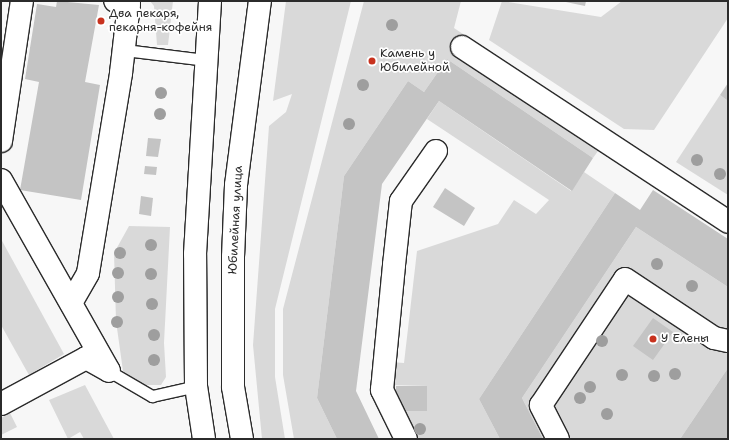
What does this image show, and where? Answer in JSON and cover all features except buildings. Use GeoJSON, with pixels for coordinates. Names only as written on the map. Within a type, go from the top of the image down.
{"type":"FeatureCollection","features":[{"type":"Feature","properties":{"kind":"street"},"geometry":{"type":"LineString","coordinates":[[1,141],[22,1]]}},
{"type":"Feature","properties":{"kind":"street"},"geometry":{"type":"LineString","coordinates":[[72,303],[88,273],[124,50],[129,4],[115,1]]}},
{"type":"Feature","properties":{"kind":"street"},"geometry":{"type":"LineString","coordinates":[[204,439],[196,386],[195,254],[205,60],[210,1]]}},
{"type":"Feature","properties":{"kind":"street","name":"Юбилейная улица"},"geometry":{"type":"LineString","coordinates":[[242,439],[233,387],[233,257],[236,185],[260,1]]}},
{"type":"Feature","properties":{"kind":"street"},"geometry":{"type":"LineString","coordinates":[[462,48],[728,222]]}},
{"type":"Feature","properties":{"kind":"street"},"geometry":{"type":"LineString","coordinates":[[406,439],[382,390],[390,304],[401,201],[436,151]]}},
{"type":"Feature","properties":{"kind":"street"},"geometry":{"type":"LineString","coordinates":[[1,180],[72,303],[109,372]]}},
{"type":"Feature","properties":{"kind":"street"},"geometry":{"type":"LineString","coordinates":[[558,439],[541,405],[626,279],[714,338],[728,342]]}},
{"type":"Feature","properties":{"kind":"street"},"geometry":{"type":"LineString","coordinates":[[1,404],[86,358],[109,372]]}},
{"type":"Feature","properties":{"kind":"lane"},"geometry":{"type":"LineString","coordinates":[[124,50],[205,60]]}},
{"type":"Feature","properties":{"kind":"lane"},"geometry":{"type":"LineString","coordinates":[[109,372],[152,396],[196,386]]}},
{"type":"Feature","properties":{"kind":"shaded area"},"geometry":{"type":"Polygon","coordinates":[[[150,1],[173,1],[168,45],[157,45],[154,6],[150,1]]]}},
{"type":"Feature","properties":{"kind":"shaded area"},"geometry":{"type":"Polygon","coordinates":[[[286,1],[351,1],[275,309],[275,377],[285,439],[262,439],[253,345],[269,126],[286,112],[292,94],[273,101],[286,1]]]}},
{"type":"Feature","properties":{"kind":"shaded area"},"geometry":{"type":"Polygon","coordinates":[[[364,1],[461,1],[454,28],[611,133],[593,158],[447,59],[424,92],[408,81],[344,176],[317,398],[337,439],[294,439],[283,375],[283,309],[364,1]]]}},
{"type":"Feature","properties":{"kind":"shaded area"},"geometry":{"type":"Polygon","coordinates":[[[502,1],[601,17],[622,1],[728,1],[728,18],[654,130],[624,129],[489,40],[502,1]]]}},
{"type":"Feature","properties":{"kind":"shaded area"},"geometry":{"type":"Polygon","coordinates":[[[720,95],[728,101],[728,195],[676,162],[720,95]]]}},
{"type":"Feature","properties":{"kind":"shaded area"},"geometry":{"type":"Polygon","coordinates":[[[439,101],[571,191],[584,172],[615,193],[479,399],[500,439],[410,439],[396,411],[427,410],[427,386],[388,385],[391,362],[404,363],[417,251],[498,224],[514,200],[536,214],[549,200],[427,119],[439,101]]]}},
{"type":"Feature","properties":{"kind":"shaded area"},"geometry":{"type":"Polygon","coordinates":[[[129,226],[170,227],[164,343],[166,377],[161,385],[142,385],[123,371],[116,321],[114,253],[129,226]]]}},
{"type":"Feature","properties":{"kind":"shaded area"},"geometry":{"type":"Polygon","coordinates":[[[636,227],[728,287],[728,368],[680,439],[543,439],[522,398],[636,227]]]}},
{"type":"Feature","properties":{"kind":"shaded area"},"geometry":{"type":"Polygon","coordinates":[[[1,239],[64,354],[29,375],[1,325],[1,239]]]}},
{"type":"Feature","properties":{"kind":"shaded area"},"geometry":{"type":"Polygon","coordinates":[[[85,385],[114,439],[84,439],[80,432],[68,439],[49,400],[85,385]]]}},
{"type":"Feature","properties":{"kind":"shaded area"},"geometry":{"type":"Polygon","coordinates":[[[10,413],[17,427],[1,435],[1,418],[10,413]]]}},
{"type":"Feature","properties":{"kind":"place","name":"Два пекаря, пекарня-кофейня"},"geometry":{"type":"Point","coordinates":[101,21]}},
{"type":"Feature","properties":{"kind":"place","name":"Камень у Юбилейной"},"geometry":{"type":"Point","coordinates":[372,61]}},
{"type":"Feature","properties":{"kind":"place","name":"У Елены"},"geometry":{"type":"Point","coordinates":[653,339]}}]}
